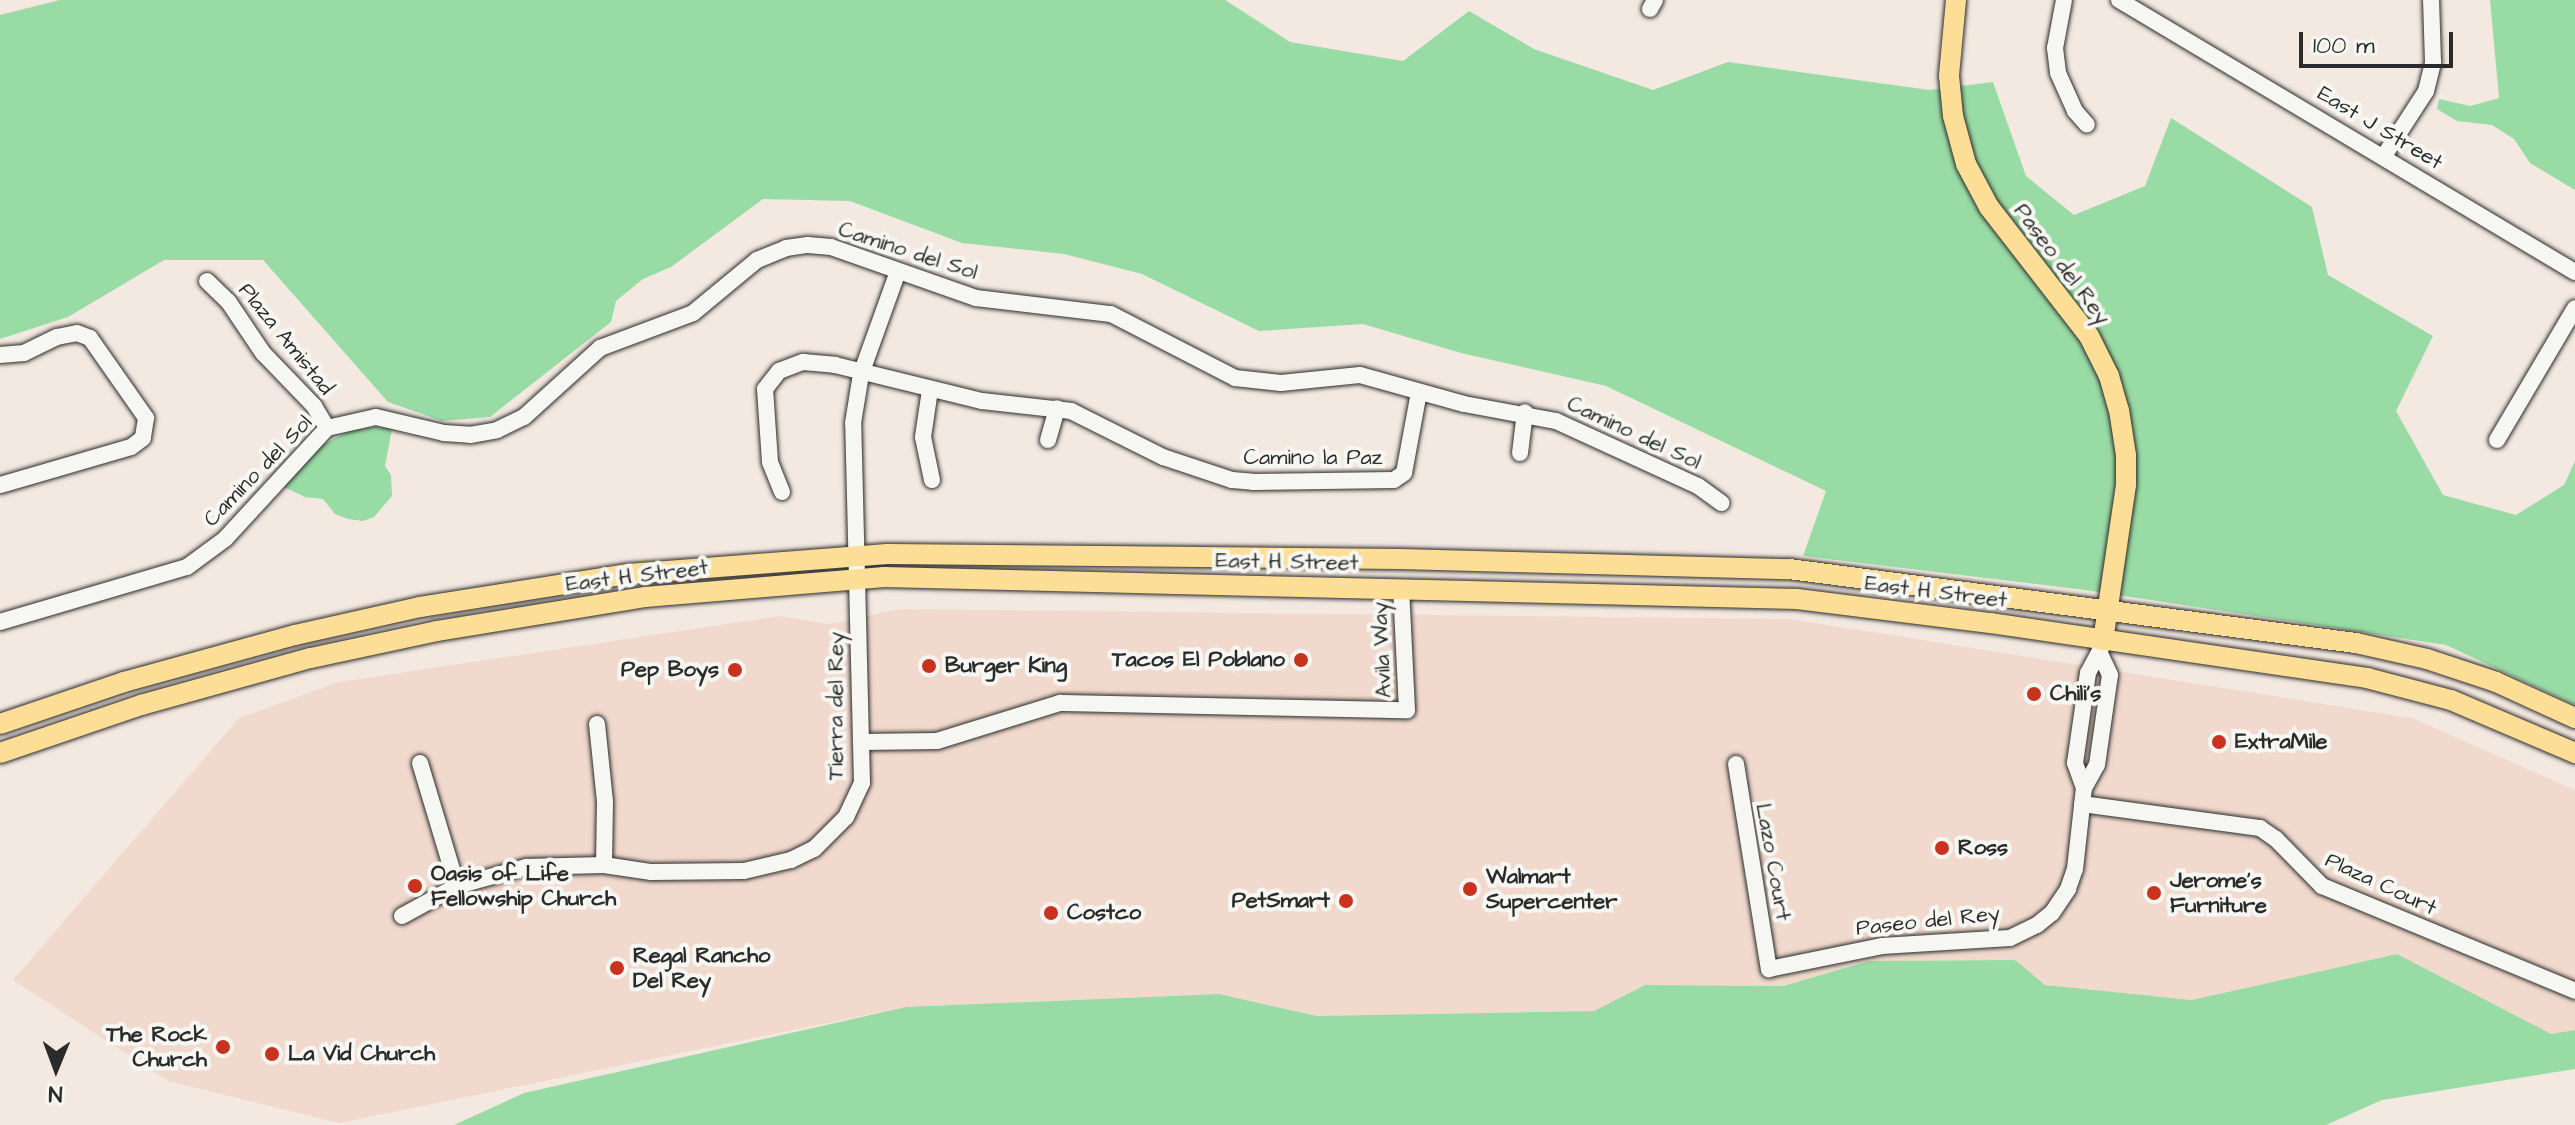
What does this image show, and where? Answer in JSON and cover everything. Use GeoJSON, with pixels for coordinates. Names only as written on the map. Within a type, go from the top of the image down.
{"type":"FeatureCollection","features":[{"type":"Feature","properties":{"kind":"main road","name":"Paseo del Rey"},"geometry":{"type":"LineString","coordinates":[[1956,0],[1949,76],[1953,116],[1966,164],[1989,207],[2089,336],[2109,376],[2119,410],[2126,455],[2126,485],[2102,647]]}},
{"type":"Feature","properties":{"kind":"main road","name":"East H Street"},"geometry":{"type":"LineString","coordinates":[[0,724],[167,670],[295,635],[420,607],[628,574],[855,555],[1460,560],[1789,569],[2356,643],[2427,659],[2496,682],[2575,718]]}},
{"type":"Feature","properties":{"kind":"main road"},"geometry":{"type":"LineString","coordinates":[[1401,588],[1408,573],[1454,569],[1460,560]]}},
{"type":"Feature","properties":{"kind":"main road","name":"East H Street"},"geometry":{"type":"LineString","coordinates":[[0,753],[155,701],[311,658],[437,631],[645,597],[857,577],[1797,599],[2102,647],[2367,678],[2451,700],[2575,753]]}},
{"type":"Feature","properties":{"kind":"street"},"geometry":{"type":"LineString","coordinates":[[2064,0],[2055,48],[2058,73],[2075,111],[2087,125]]}},
{"type":"Feature","properties":{"kind":"street","name":"East J Street"},"geometry":{"type":"LineString","coordinates":[[2119,0],[2575,272]]}},
{"type":"Feature","properties":{"kind":"street"},"geometry":{"type":"LineString","coordinates":[[2384,156],[2426,91],[2433,62],[2431,0]]}},
{"type":"Feature","properties":{"kind":"street","name":"Camino del Sol"},"geometry":{"type":"LineString","coordinates":[[0,622],[187,567],[225,539],[327,428],[376,417],[444,433],[470,435],[497,430],[524,417],[600,348],[693,313],[757,260],[786,248],[831,247],[976,298],[1111,314],[1216,370],[1246,380],[1281,383],[1360,375],[1464,404],[1525,412],[1574,427],[1698,486],[1721,503]]}},
{"type":"Feature","properties":{"kind":"street","name":"Tierra del Rey"},"geometry":{"type":"LineString","coordinates":[[402,916],[457,886],[526,867],[604,865],[651,872],[718,874],[791,860],[814,849],[846,817],[862,783],[853,423],[861,374],[898,271]]}},
{"type":"Feature","properties":{"kind":"street","name":"Plaza Amistad"},"geometry":{"type":"LineString","coordinates":[[207,281],[228,301],[263,353],[314,406],[327,428]]}},
{"type":"Feature","properties":{"kind":"street"},"geometry":{"type":"LineString","coordinates":[[2497,440],[2575,308]]}},
{"type":"Feature","properties":{"kind":"street"},"geometry":{"type":"LineString","coordinates":[[0,355],[24,353],[57,337],[77,333],[90,338],[146,418],[143,438],[131,447],[0,485]]}},
{"type":"Feature","properties":{"kind":"street","name":"Camino la Paz"},"geometry":{"type":"LineString","coordinates":[[782,492],[770,462],[765,389],[779,371],[803,362],[835,365],[861,374],[982,401],[1057,408],[1084,416],[1163,457],[1232,480],[1394,480],[1404,473],[1408,432],[1419,392]]}},
{"type":"Feature","properties":{"kind":"street"},"geometry":{"type":"LineString","coordinates":[[930,390],[923,437],[932,480]]}},
{"type":"Feature","properties":{"kind":"street"},"geometry":{"type":"LineString","coordinates":[[1048,440],[1057,408]]}},
{"type":"Feature","properties":{"kind":"street"},"geometry":{"type":"LineString","coordinates":[[1520,453],[1525,412]]}},
{"type":"Feature","properties":{"kind":"street","name":"Avila Way"},"geometry":{"type":"LineString","coordinates":[[862,742],[937,741],[1060,703],[1407,710],[1401,588]]}},
{"type":"Feature","properties":{"kind":"street","name":"Paseo del Rey"},"geometry":{"type":"LineString","coordinates":[[1769,969],[1882,946],[1994,942],[2037,925],[2052,913],[2068,889],[2075,869],[2083,796],[2097,765],[2110,675],[2102,647]]}},
{"type":"Feature","properties":{"kind":"street"},"geometry":{"type":"LineString","coordinates":[[597,724],[605,801],[604,865]]}},
{"type":"Feature","properties":{"kind":"street"},"geometry":{"type":"LineString","coordinates":[[420,763],[457,886]]}},
{"type":"Feature","properties":{"kind":"street","name":"Lazo Court"},"geometry":{"type":"LineString","coordinates":[[1736,764],[1769,969]]}},
{"type":"Feature","properties":{"kind":"street","name":"Plaza Court"},"geometry":{"type":"LineString","coordinates":[[2083,796],[2254,828],[2276,839],[2322,886],[2575,991]]}},
{"type":"Feature","properties":{"kind":"shaded area"},"geometry":{"type":"Polygon","coordinates":[[[900,609],[1790,619],[2412,718],[2575,790],[2575,1030],[2551,1035],[2397,954],[2192,1000],[2044,985],[2015,960],[1870,961],[1783,986],[1645,985],[1594,1011],[1317,1016],[1218,994],[906,1007],[339,1123],[168,1081],[13,980],[239,718],[339,682],[779,616],[830,624],[900,609]]]}},
{"type":"Feature","properties":{"kind":"green space"},"geometry":{"type":"Polygon","coordinates":[[[60,0],[1225,0],[1290,42],[1403,61],[1469,11],[1534,49],[1653,90],[1728,62],[1929,90],[1993,82],[2026,176],[2074,215],[2145,186],[2171,118],[2312,207],[2328,275],[2433,336],[2396,411],[2443,495],[2516,515],[2564,485],[2575,461],[2575,705],[2446,645],[2085,590],[1803,556],[1826,491],[1606,386],[1461,353],[1363,324],[1259,331],[1142,274],[1064,254],[962,243],[850,201],[763,199],[671,267],[643,279],[616,301],[611,322],[490,417],[442,421],[388,402],[263,260],[164,260],[68,317],[0,339],[0,15],[60,0]]]}},
{"type":"Feature","properties":{"kind":"green space"},"geometry":{"type":"Polygon","coordinates":[[[2490,0],[2575,0],[2575,190],[2530,163],[2514,139],[2492,125],[2457,121],[2437,109],[2439,99],[2470,106],[2499,98],[2490,0]]]}},
{"type":"Feature","properties":{"kind":"green space"},"geometry":{"type":"Polygon","coordinates":[[[375,427],[392,429],[385,466],[391,475],[392,496],[374,517],[363,521],[348,519],[335,514],[323,499],[305,497],[284,487],[322,445],[349,431],[375,427]]]}},
{"type":"Feature","properties":{"kind":"green space"},"geometry":{"type":"Polygon","coordinates":[[[2397,954],[2551,1034],[2575,1030],[2575,1069],[2382,1100],[2326,1125],[454,1125],[524,1093],[906,1007],[1219,994],[1317,1016],[1594,1011],[1645,985],[1783,986],[1869,961],[2015,960],[2045,985],[2192,1000],[2397,954]]]}},
{"type":"Feature","properties":{"kind":"place","name":"Tacos El Poblano"},"geometry":{"type":"Point","coordinates":[1301,660]}},
{"type":"Feature","properties":{"kind":"place","name":"Burger King"},"geometry":{"type":"Point","coordinates":[929,666]}},
{"type":"Feature","properties":{"kind":"place","name":"Pep Boys"},"geometry":{"type":"Point","coordinates":[735,670]}},
{"type":"Feature","properties":{"kind":"place","name":"Chili's"},"geometry":{"type":"Point","coordinates":[2034,694]}},
{"type":"Feature","properties":{"kind":"place","name":"ExtraMile"},"geometry":{"type":"Point","coordinates":[2219,742]}},
{"type":"Feature","properties":{"kind":"place","name":"Ross"},"geometry":{"type":"Point","coordinates":[1942,848]}},
{"type":"Feature","properties":{"kind":"place","name":"Oasis of Life Fellowship Church"},"geometry":{"type":"Point","coordinates":[415,886]}},
{"type":"Feature","properties":{"kind":"place","name":"Walmart Supercenter"},"geometry":{"type":"Point","coordinates":[1470,889]}},
{"type":"Feature","properties":{"kind":"place","name":"Jerome's Furniture"},"geometry":{"type":"Point","coordinates":[2154,893]}},
{"type":"Feature","properties":{"kind":"place","name":"PetSmart"},"geometry":{"type":"Point","coordinates":[1346,901]}},
{"type":"Feature","properties":{"kind":"place","name":"Costco"},"geometry":{"type":"Point","coordinates":[1051,913]}},
{"type":"Feature","properties":{"kind":"place","name":"Regal Rancho Del Rey"},"geometry":{"type":"Point","coordinates":[617,968]}},
{"type":"Feature","properties":{"kind":"place","name":"The Rock Church"},"geometry":{"type":"Point","coordinates":[223,1047]}},
{"type":"Feature","properties":{"kind":"place","name":"La Vid Church"},"geometry":{"type":"Point","coordinates":[272,1054]}}]}
